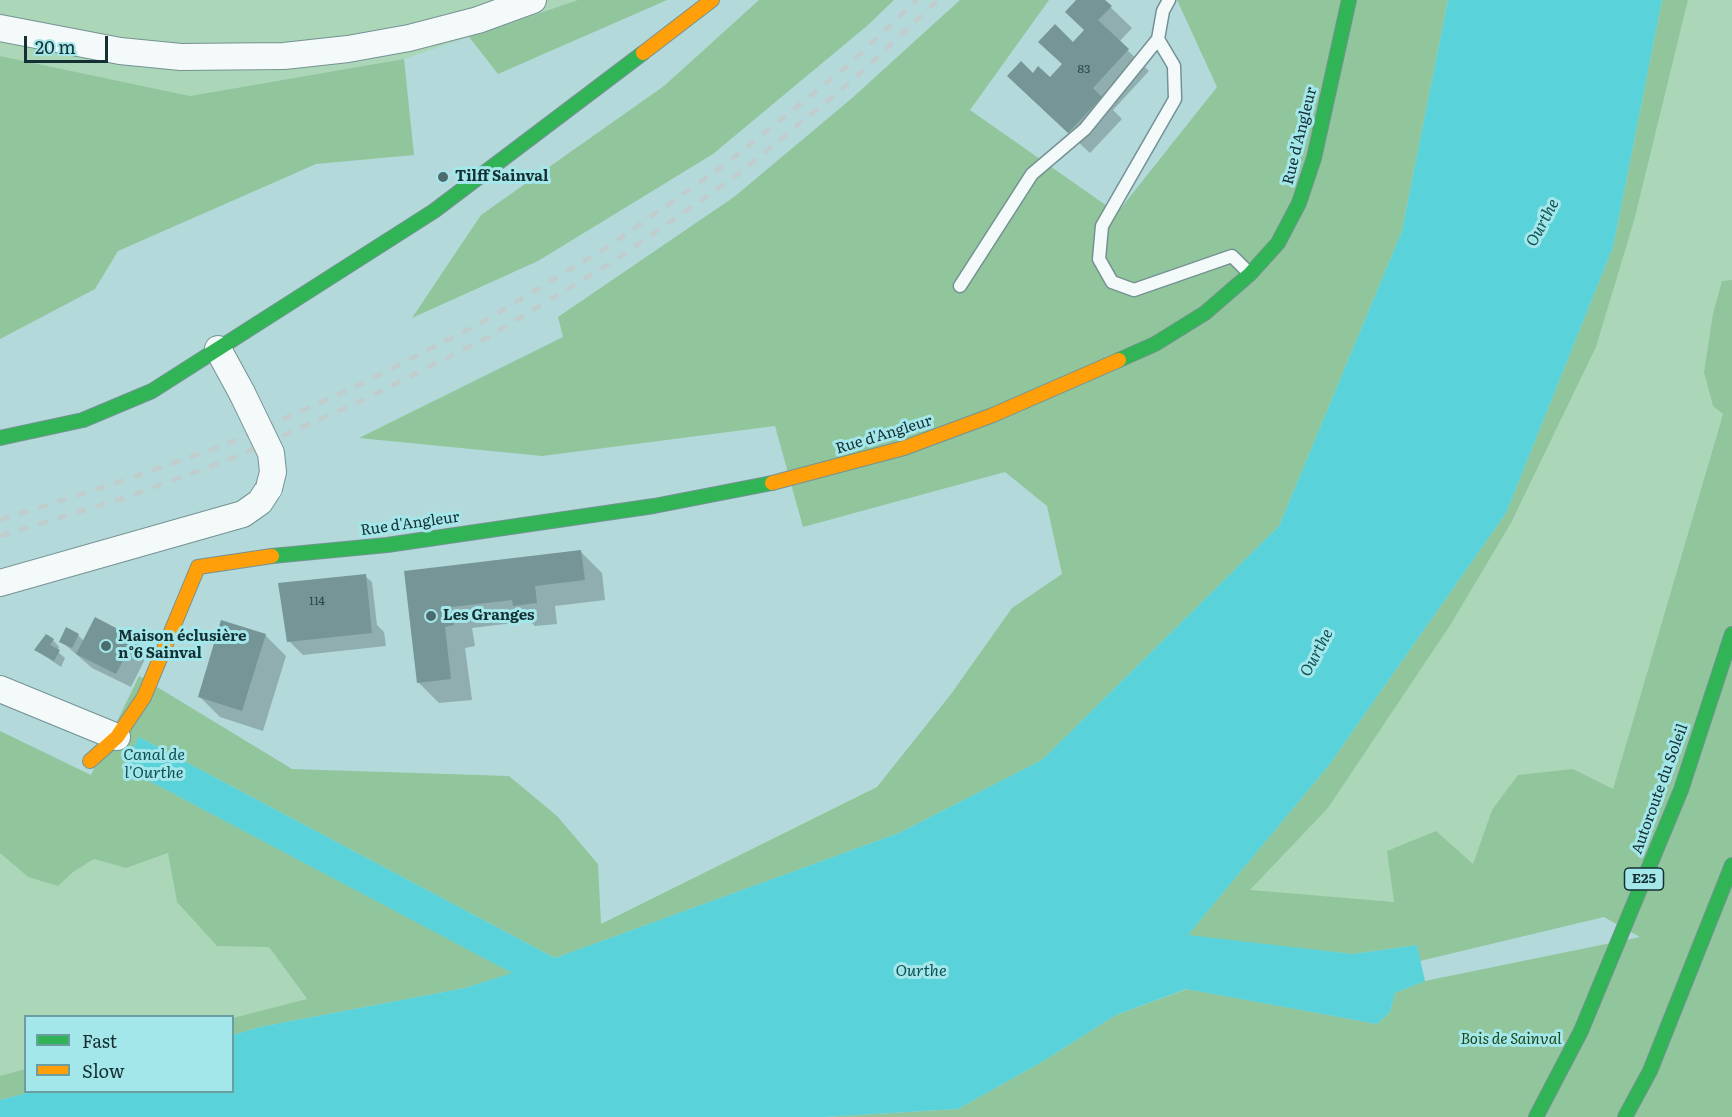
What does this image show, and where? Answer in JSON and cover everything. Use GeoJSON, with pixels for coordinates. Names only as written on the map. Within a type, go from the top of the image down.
{"type":"FeatureCollection","features":[{"type":"Feature","properties":{"kind":"main road"},"geometry":{"type":"LineString","coordinates":[[0,438],[83,420],[152,391],[434,211],[712,0]]}},
{"type":"Feature","properties":{"kind":"main road","name":"Rue d'Angleur"},"geometry":{"type":"LineString","coordinates":[[117,737],[144,698],[198,567],[271,556],[387,544],[654,506],[755,488],[904,448],[993,415],[1155,344],[1204,313],[1250,274],[1278,243],[1299,203],[1314,158],[1349,0]]}},
{"type":"Feature","properties":{"kind":"main road","name":"Autoroute du Soleil"},"geometry":{"type":"LineString","coordinates":[[1536,1117],[1581,1031],[1680,790],[1732,633]]}},
{"type":"Feature","properties":{"kind":"main road"},"geometry":{"type":"LineString","coordinates":[[90,761],[117,737]]}},
{"type":"Feature","properties":{"kind":"main road"},"geometry":{"type":"LineString","coordinates":[[1626,1117],[1650,1071],[1732,866]]}},
{"type":"Feature","properties":{"kind":"street"},"geometry":{"type":"LineString","coordinates":[[0,28],[120,51],[181,57],[284,56],[348,49],[409,38],[478,20],[532,0]]}},
{"type":"Feature","properties":{"kind":"street"},"geometry":{"type":"LineString","coordinates":[[0,584],[243,514],[260,502],[269,488],[273,472],[271,453],[218,349]]}},
{"type":"Feature","properties":{"kind":"street"},"geometry":{"type":"LineString","coordinates":[[0,689],[117,737]]}},
{"type":"Feature","properties":{"kind":"lane"},"geometry":{"type":"LineString","coordinates":[[960,286],[1032,174],[1085,129],[1158,39],[1163,11],[1169,0]]}},
{"type":"Feature","properties":{"kind":"lane"},"geometry":{"type":"LineString","coordinates":[[1158,39],[1174,66],[1174,99],[1102,226],[1099,259],[1112,282],[1134,290],[1232,256],[1250,274]]}},
{"type":"Feature","properties":{"kind":"green space"},"geometry":{"type":"Polygon","coordinates":[[[0,0],[578,0],[404,59],[190,96],[0,56],[0,0]]]}},
{"type":"Feature","properties":{"kind":"green space"},"geometry":{"type":"Polygon","coordinates":[[[578,0],[667,0],[498,74],[469,37],[578,0]]]}},
{"type":"Feature","properties":{"kind":"green space"},"geometry":{"type":"Polygon","coordinates":[[[759,0],[894,0],[868,25],[713,154],[538,261],[412,318],[481,215],[664,86],[759,0]]]}},
{"type":"Feature","properties":{"kind":"green space"},"geometry":{"type":"Polygon","coordinates":[[[960,0],[1049,0],[970,110],[1117,213],[1217,87],[1177,0],[1448,0],[1402,231],[1279,526],[1042,760],[899,833],[555,958],[139,737],[123,767],[513,973],[465,988],[260,1027],[234,1035],[234,1018],[307,999],[269,947],[217,946],[177,902],[168,853],[126,868],[94,859],[73,872],[58,886],[28,877],[0,853],[0,731],[91,775],[139,676],[292,769],[509,776],[557,816],[598,864],[601,924],[877,787],[951,694],[1012,608],[1062,574],[1047,506],[1005,472],[803,527],[775,426],[542,456],[359,438],[563,337],[558,317],[734,197],[851,99],[960,0]]]}},
{"type":"Feature","properties":{"kind":"green space","name":"Bois de Sainval"},"geometry":{"type":"Polygon","coordinates":[[[1662,0],[1688,0],[1634,221],[1596,347],[1511,523],[1451,624],[1328,808],[1250,890],[1394,902],[1387,851],[1436,831],[1473,864],[1492,810],[1518,775],[1573,769],[1613,789],[1723,414],[1713,406],[1704,372],[1713,313],[1722,281],[1732,280],[1732,1117],[824,1117],[958,1109],[1040,1063],[1116,1015],[1187,989],[1377,1024],[1390,1012],[1395,993],[1425,981],[1640,937],[1604,917],[1420,961],[1417,945],[1353,954],[1187,936],[1329,765],[1506,513],[1613,247],[1662,0]]]}},
{"type":"Feature","properties":{"kind":"green space"},"geometry":{"type":"Polygon","coordinates":[[[1688,0],[1732,0],[1732,280],[1722,281],[1713,313],[1704,372],[1723,413],[1613,790],[1573,769],[1492,810],[1473,865],[1395,902],[1249,891],[1328,808],[1451,624],[1511,523],[1596,347],[1634,221],[1688,0]]]}},
{"type":"Feature","properties":{"kind":"green space"},"geometry":{"type":"Polygon","coordinates":[[[0,56],[190,96],[404,59],[414,155],[316,164],[118,251],[95,289],[0,339],[0,56]]]}},
{"type":"Feature","properties":{"kind":"green space"},"geometry":{"type":"Polygon","coordinates":[[[0,853],[28,877],[58,886],[73,872],[94,859],[126,868],[168,853],[177,902],[269,947],[307,1000],[234,1018],[234,1015],[24,1015],[24,1069],[0,1076],[0,853]]]}},
{"type":"Feature","properties":{"kind":"green space"},"geometry":{"type":"Polygon","coordinates":[[[24,1069],[24,1093],[27,1093],[0,1100],[0,1076],[24,1069]]]}},
{"type":"Feature","properties":{"kind":"water","name":"Ourthe"},"geometry":{"type":"Polygon","coordinates":[[[1448,0],[1662,0],[1613,247],[1506,513],[1329,765],[1188,935],[1353,954],[1417,945],[1425,981],[1395,993],[1390,1012],[1377,1024],[1186,989],[1116,1015],[1040,1063],[958,1109],[824,1117],[0,1117],[0,1100],[27,1093],[234,1093],[234,1035],[260,1027],[465,988],[512,973],[123,767],[139,737],[555,958],[899,833],[1042,760],[1279,526],[1402,231],[1448,0]]]}},
{"type":"Feature","properties":{"kind":"building"},"geometry":{"type":"Polygon","coordinates":[[[1076,0],[1105,0],[1112,6],[1098,20],[1129,49],[1093,88],[1102,97],[1068,133],[1007,76],[1021,61],[1033,73],[1038,66],[1050,77],[1062,64],[1038,42],[1055,24],[1073,42],[1084,30],[1065,12],[1076,0]]]}},
{"type":"Feature","properties":{"kind":"building","name":"Les Granges"},"geometry":{"type":"Polygon","coordinates":[[[581,550],[585,580],[535,586],[537,603],[513,606],[512,600],[452,607],[454,625],[445,627],[451,679],[417,683],[404,571],[581,550]]]}},
{"type":"Feature","properties":{"kind":"building"},"geometry":{"type":"Polygon","coordinates":[[[366,574],[372,633],[287,642],[278,583],[366,574]]]}},
{"type":"Feature","properties":{"kind":"building","name":"Maison éclusière n°6 Sainval"},"geometry":{"type":"Polygon","coordinates":[[[95,617],[135,638],[116,674],[76,654],[95,617]]]}},
{"type":"Feature","properties":{"kind":"building"},"geometry":{"type":"Polygon","coordinates":[[[221,620],[266,634],[242,711],[198,697],[221,620]]]}},
{"type":"Feature","properties":{"kind":"building"},"geometry":{"type":"Polygon","coordinates":[[[66,627],[79,634],[72,648],[59,642],[66,627]]]}},
{"type":"Feature","properties":{"kind":"building"},"geometry":{"type":"Polygon","coordinates":[[[46,634],[54,639],[50,645],[60,650],[54,661],[34,650],[46,634]]]}},
{"type":"Feature","properties":{"kind":"railway"},"geometry":{"type":"LineString","coordinates":[[0,520],[222,446],[357,386],[481,323],[609,246],[727,163],[845,68],[917,0]]}},
{"type":"Feature","properties":{"kind":"railway"},"geometry":{"type":"LineString","coordinates":[[0,536],[127,497],[230,459],[361,401],[488,337],[617,259],[737,175],[855,78],[938,0]]}},
{"type":"Feature","properties":{"kind":"traffic: fast"},"geometry":{"type":"LineString","coordinates":[[1119,360],[1155,344],[1205,313],[1250,274],[1278,243],[1299,203],[1314,158],[1349,0]]}},
{"type":"Feature","properties":{"kind":"traffic: fast"},"geometry":{"type":"LineString","coordinates":[[0,438],[83,420],[152,391],[434,211],[643,53]]}},
{"type":"Feature","properties":{"kind":"traffic: fast"},"geometry":{"type":"LineString","coordinates":[[272,556],[387,545],[654,506],[772,483]]}},
{"type":"Feature","properties":{"kind":"traffic: fast"},"geometry":{"type":"LineString","coordinates":[[1536,1117],[1581,1031],[1681,790],[1732,634]]}},
{"type":"Feature","properties":{"kind":"traffic: fast"},"geometry":{"type":"LineString","coordinates":[[1625,1117],[1650,1071],[1732,865]]}},
{"type":"Feature","properties":{"kind":"traffic: slow"},"geometry":{"type":"LineString","coordinates":[[643,53],[712,0]]}},
{"type":"Feature","properties":{"kind":"traffic: slow"},"geometry":{"type":"LineString","coordinates":[[772,483],[904,448],[993,415],[1119,360]]}},
{"type":"Feature","properties":{"kind":"traffic: slow"},"geometry":{"type":"LineString","coordinates":[[90,761],[117,737],[144,697],[198,567],[272,556]]}},
{"type":"Feature","properties":{"kind":"place","name":"Tilff Sainval"},"geometry":{"type":"Point","coordinates":[443,177]}},
{"type":"Feature","properties":{"kind":"place","name":"Les Granges"},"geometry":{"type":"Point","coordinates":[431,616]}},
{"type":"Feature","properties":{"kind":"place","name":"Maison éclusière n°6 Sainval"},"geometry":{"type":"Point","coordinates":[106,646]}},
{"type":"Feature","properties":{"kind":"water label","name":"Canal de l'Ourthe"},"geometry":{"type":"Point","coordinates":[154,764]}}]}
